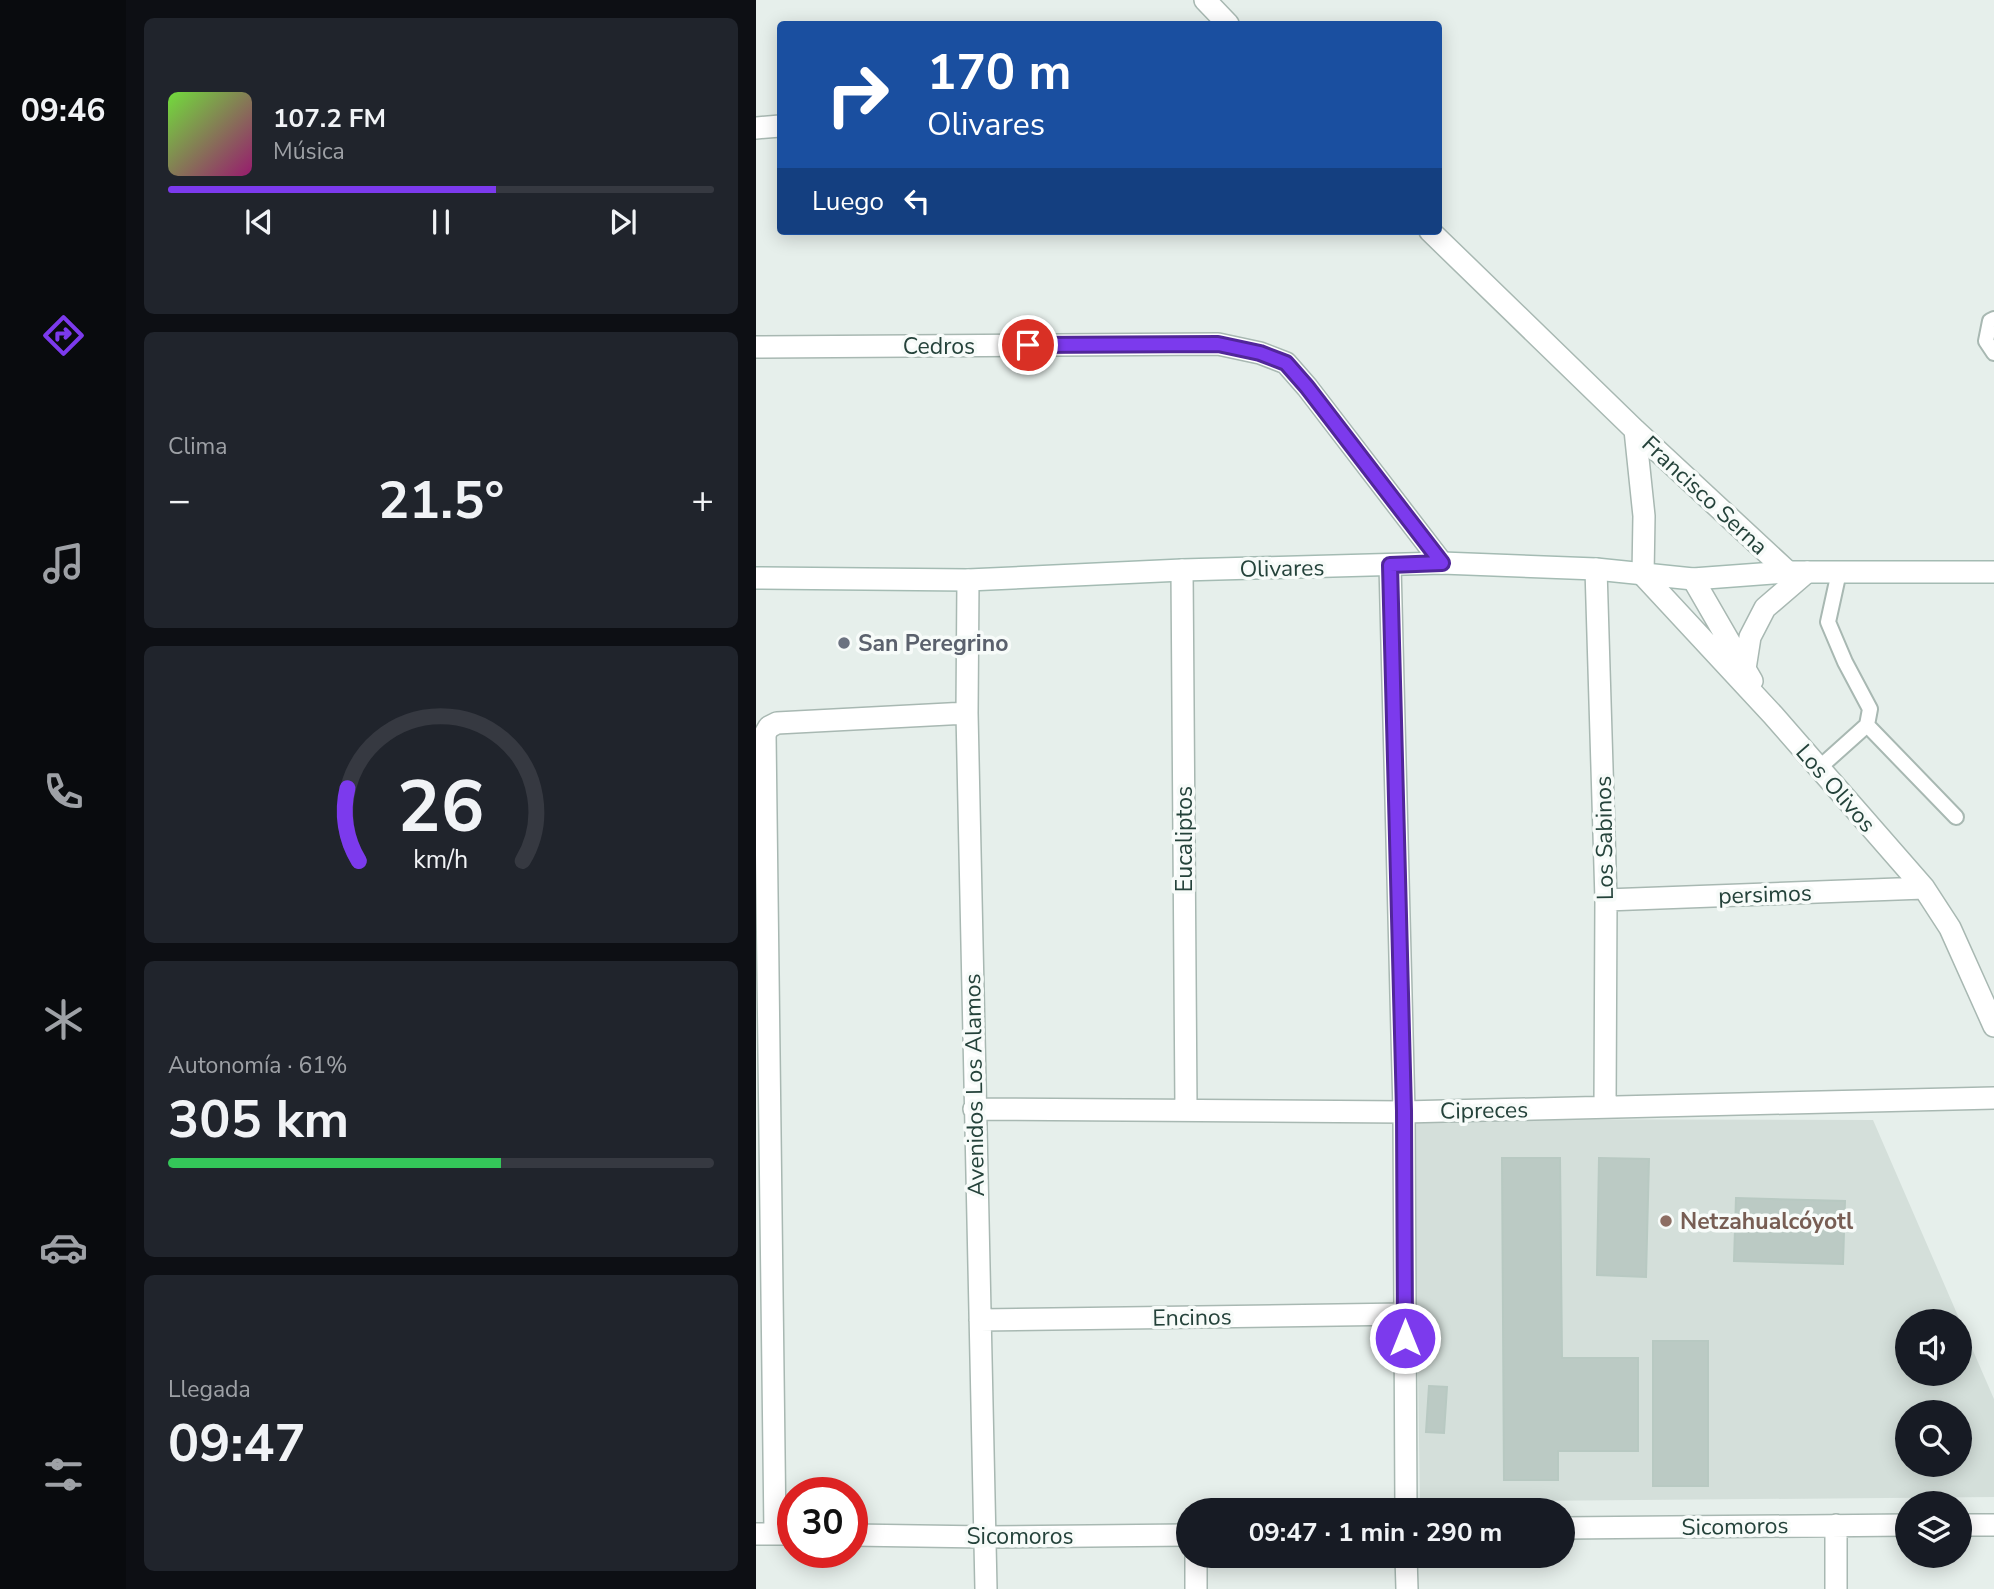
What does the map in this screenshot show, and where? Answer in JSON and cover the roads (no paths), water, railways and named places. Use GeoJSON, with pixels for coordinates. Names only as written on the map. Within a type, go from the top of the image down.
{"type":"FeatureCollection","features":[{"type":"Feature","properties":{"kind":"street"},"geometry":{"type":"LineString","coordinates":[[1205,0],[1225,21]]}},
{"type":"Feature","properties":{"kind":"street"},"geometry":{"type":"LineString","coordinates":[[756,128],[777,126]]}},
{"type":"Feature","properties":{"kind":"street"},"geometry":{"type":"LineString","coordinates":[[1434,235],[1635,430]]}},
{"type":"Feature","properties":{"kind":"street","name":"Cedros"},"geometry":{"type":"LineString","coordinates":[[756,347],[1218,344],[1260,353],[1286,363],[1307,387],[1442,563]]}},
{"type":"Feature","properties":{"kind":"street","name":"Francisco Serna"},"geometry":{"type":"LineString","coordinates":[[1635,430],[1797,572]]}},
{"type":"Feature","properties":{"kind":"street","name":"Francisco Serna"},"geometry":{"type":"LineString","coordinates":[[1635,430],[1644,516],[1643,575]]}},
{"type":"Feature","properties":{"kind":"street","name":"Olivares"},"geometry":{"type":"LineString","coordinates":[[756,578],[968,580],[1182,570],[1442,563],[1597,569],[1693,579],[1797,572],[1994,572]]}},
{"type":"Feature","properties":{"kind":"street"},"geometry":{"type":"LineString","coordinates":[[1390,565],[1404,1111],[1406,1498]]}},
{"type":"Feature","properties":{"kind":"street","name":"Los Sabinos"},"geometry":{"type":"LineString","coordinates":[[1597,569],[1606,900],[1605,1107]]}},
{"type":"Feature","properties":{"kind":"street","name":"Eucaliptos"},"geometry":{"type":"LineString","coordinates":[[1182,570],[1186,1109]]}},
{"type":"Feature","properties":{"kind":"street"},"geometry":{"type":"LineString","coordinates":[[1745,670],[1750,637],[1765,608],[1797,572]]}},
{"type":"Feature","properties":{"kind":"street","name":"Los Olivos"},"geometry":{"type":"LineString","coordinates":[[1643,575],[1773,715],[1924,888],[1950,928],[1994,1026]]}},
{"type":"Feature","properties":{"kind":"street"},"geometry":{"type":"LineString","coordinates":[[1693,579],[1773,715]]}},
{"type":"Feature","properties":{"kind":"street","name":"Avenidos Los Alamos"},"geometry":{"type":"LineString","coordinates":[[968,580],[967,713],[974,1110],[986,1589]]}},
{"type":"Feature","properties":{"kind":"street"},"geometry":{"type":"LineString","coordinates":[[775,1534],[765,734],[769,727],[777,723],[967,713]]}},
{"type":"Feature","properties":{"kind":"street","name":"persimos"},"geometry":{"type":"LineString","coordinates":[[1606,900],[1924,888]]}},
{"type":"Feature","properties":{"kind":"street","name":"Cipreces"},"geometry":{"type":"LineString","coordinates":[[974,1110],[1404,1111],[1994,1098]]}},
{"type":"Feature","properties":{"kind":"street","name":"Encinos"},"geometry":{"type":"LineString","coordinates":[[980,1320],[1405,1314]]}},
{"type":"Feature","properties":{"kind":"street"},"geometry":{"type":"LineString","coordinates":[[1836,1525],[1836,1589]]}},
{"type":"Feature","properties":{"kind":"street","name":"Sicomoros"},"geometry":{"type":"LineString","coordinates":[[1575,1528],[1895,1525]]}},
{"type":"Feature","properties":{"kind":"street"},"geometry":{"type":"LineString","coordinates":[[1972,1525],[1994,1525]]}},
{"type":"Feature","properties":{"kind":"street","name":"Sicomoros"},"geometry":{"type":"LineString","coordinates":[[868,1535],[1176,1535]]}},
{"type":"Feature","properties":{"kind":"street"},"geometry":{"type":"LineString","coordinates":[[1196,1568],[1196,1589]]}},
{"type":"Feature","properties":{"kind":"street"},"geometry":{"type":"LineString","coordinates":[[1406,1568],[1407,1589]]}},
{"type":"Feature","properties":{"kind":"lane"},"geometry":{"type":"LineString","coordinates":[[1994,318],[1990,321],[1986,341],[1994,352]]}},
{"type":"Feature","properties":{"kind":"lane"},"geometry":{"type":"LineString","coordinates":[[1819,768],[1867,725],[1870,709],[1828,622],[1839,572]]}},
{"type":"Feature","properties":{"kind":"lane"},"geometry":{"type":"LineString","coordinates":[[1867,725],[1956,817]]}},
{"type":"Feature","properties":{"kind":"place","name":"San Peregrino"},"geometry":{"type":"Point","coordinates":[844,643]}},
{"type":"Feature","properties":{"kind":"place","name":"Netzahualcóyotl"},"geometry":{"type":"Point","coordinates":[1666,1221]}}]}
